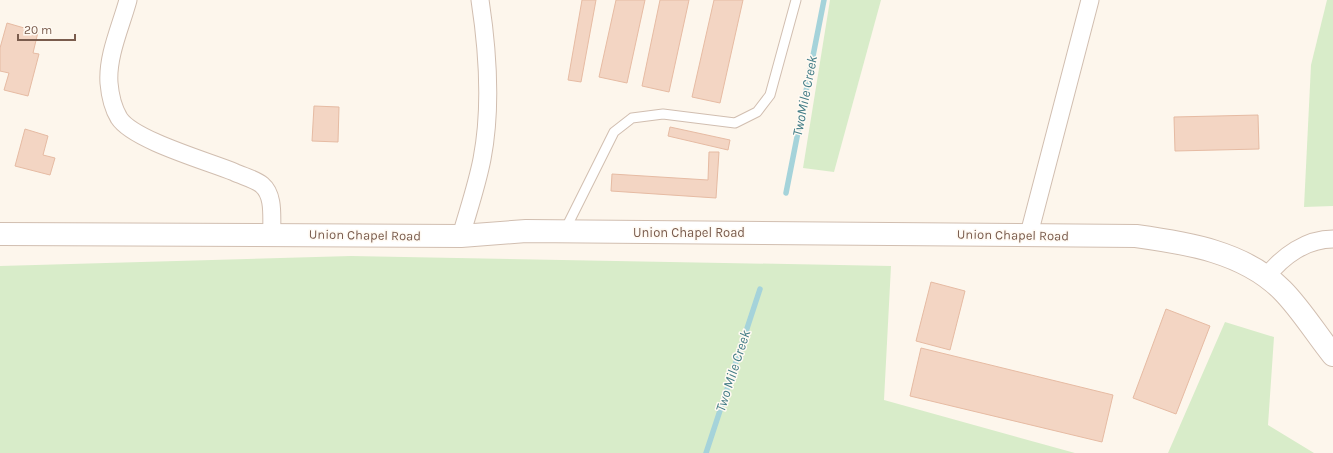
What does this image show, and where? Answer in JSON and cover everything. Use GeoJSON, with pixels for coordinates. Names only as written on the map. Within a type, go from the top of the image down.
{"type":"FeatureCollection","features":[{"type":"Feature","properties":{"kind":"street"},"geometry":{"type":"LineString","coordinates":[[128,0],[111,62],[109,82],[113,104],[120,119],[133,131],[154,142],[204,160],[262,185],[271,201],[272,234]]}},
{"type":"Feature","properties":{"kind":"street"},"geometry":{"type":"LineString","coordinates":[[461,236],[477,182],[486,135],[486,41],[480,0]]}},
{"type":"Feature","properties":{"kind":"street"},"geometry":{"type":"LineString","coordinates":[[1029,234],[1090,0]]}},
{"type":"Feature","properties":{"kind":"street","name":"Union Chapel Road"},"geometry":{"type":"LineString","coordinates":[[0,234],[461,236],[526,231],[1136,236],[1180,242],[1227,255],[1267,276],[1283,291],[1333,355]]}},
{"type":"Feature","properties":{"kind":"street"},"geometry":{"type":"LineString","coordinates":[[1267,276],[1279,262],[1300,247],[1322,239],[1333,239]]}},
{"type":"Feature","properties":{"kind":"lane"},"geometry":{"type":"LineString","coordinates":[[564,232],[614,132],[632,118],[663,114],[735,123],[757,112],[770,95],[796,0]]}},
{"type":"Feature","properties":{"kind":"green space"},"geometry":{"type":"Polygon","coordinates":[[[830,0],[881,0],[834,172],[803,168],[830,0]]]}},
{"type":"Feature","properties":{"kind":"green space"},"geometry":{"type":"Polygon","coordinates":[[[1327,0],[1333,0],[1333,206],[1304,207],[1311,65],[1327,0]]]}},
{"type":"Feature","properties":{"kind":"green space"},"geometry":{"type":"Polygon","coordinates":[[[351,256],[891,266],[884,400],[1075,453],[0,453],[0,266],[351,256]]]}},
{"type":"Feature","properties":{"kind":"green space"},"geometry":{"type":"Polygon","coordinates":[[[1225,322],[1274,337],[1268,425],[1314,453],[1168,453],[1225,322]]]}},
{"type":"Feature","properties":{"kind":"building"},"geometry":{"type":"Polygon","coordinates":[[[582,0],[596,0],[581,82],[568,80],[582,0]]]}},
{"type":"Feature","properties":{"kind":"building"},"geometry":{"type":"Polygon","coordinates":[[[616,0],[645,0],[627,83],[599,77],[616,0]]]}},
{"type":"Feature","properties":{"kind":"building"},"geometry":{"type":"Polygon","coordinates":[[[660,0],[689,0],[669,92],[642,86],[660,0]]]}},
{"type":"Feature","properties":{"kind":"building"},"geometry":{"type":"Polygon","coordinates":[[[714,0],[743,0],[720,103],[692,97],[714,0]]]}},
{"type":"Feature","properties":{"kind":"building"},"geometry":{"type":"Polygon","coordinates":[[[7,23],[38,32],[33,53],[39,54],[28,96],[4,90],[9,73],[0,71],[0,48],[7,23]]]}},
{"type":"Feature","properties":{"kind":"building"},"geometry":{"type":"Polygon","coordinates":[[[314,106],[339,107],[338,142],[312,141],[314,106]]]}},
{"type":"Feature","properties":{"kind":"building"},"geometry":{"type":"Polygon","coordinates":[[[1258,115],[1259,149],[1175,151],[1174,117],[1258,115]]]}},
{"type":"Feature","properties":{"kind":"building"},"geometry":{"type":"Polygon","coordinates":[[[670,127],[730,140],[728,150],[668,136],[670,127]]]}},
{"type":"Feature","properties":{"kind":"building"},"geometry":{"type":"Polygon","coordinates":[[[25,129],[48,136],[43,155],[55,158],[50,175],[15,166],[25,129]]]}},
{"type":"Feature","properties":{"kind":"building"},"geometry":{"type":"Polygon","coordinates":[[[709,152],[719,152],[716,198],[611,191],[612,174],[708,180],[709,152]]]}},
{"type":"Feature","properties":{"kind":"building"},"geometry":{"type":"Polygon","coordinates":[[[931,282],[965,291],[950,350],[916,341],[931,282]]]}},
{"type":"Feature","properties":{"kind":"building"},"geometry":{"type":"Polygon","coordinates":[[[1166,309],[1210,326],[1176,414],[1133,398],[1166,309]]]}},
{"type":"Feature","properties":{"kind":"building"},"geometry":{"type":"Polygon","coordinates":[[[921,348],[1113,395],[1102,442],[910,396],[921,348]]]}},
{"type":"Feature","properties":{"kind":"waterway","name":"TwoMile Creek"},"geometry":{"type":"LineString","coordinates":[[786,193],[824,0]]}},
{"type":"Feature","properties":{"kind":"waterway","name":"Two Mile Creek"},"geometry":{"type":"LineString","coordinates":[[706,453],[760,289]]}}]}
